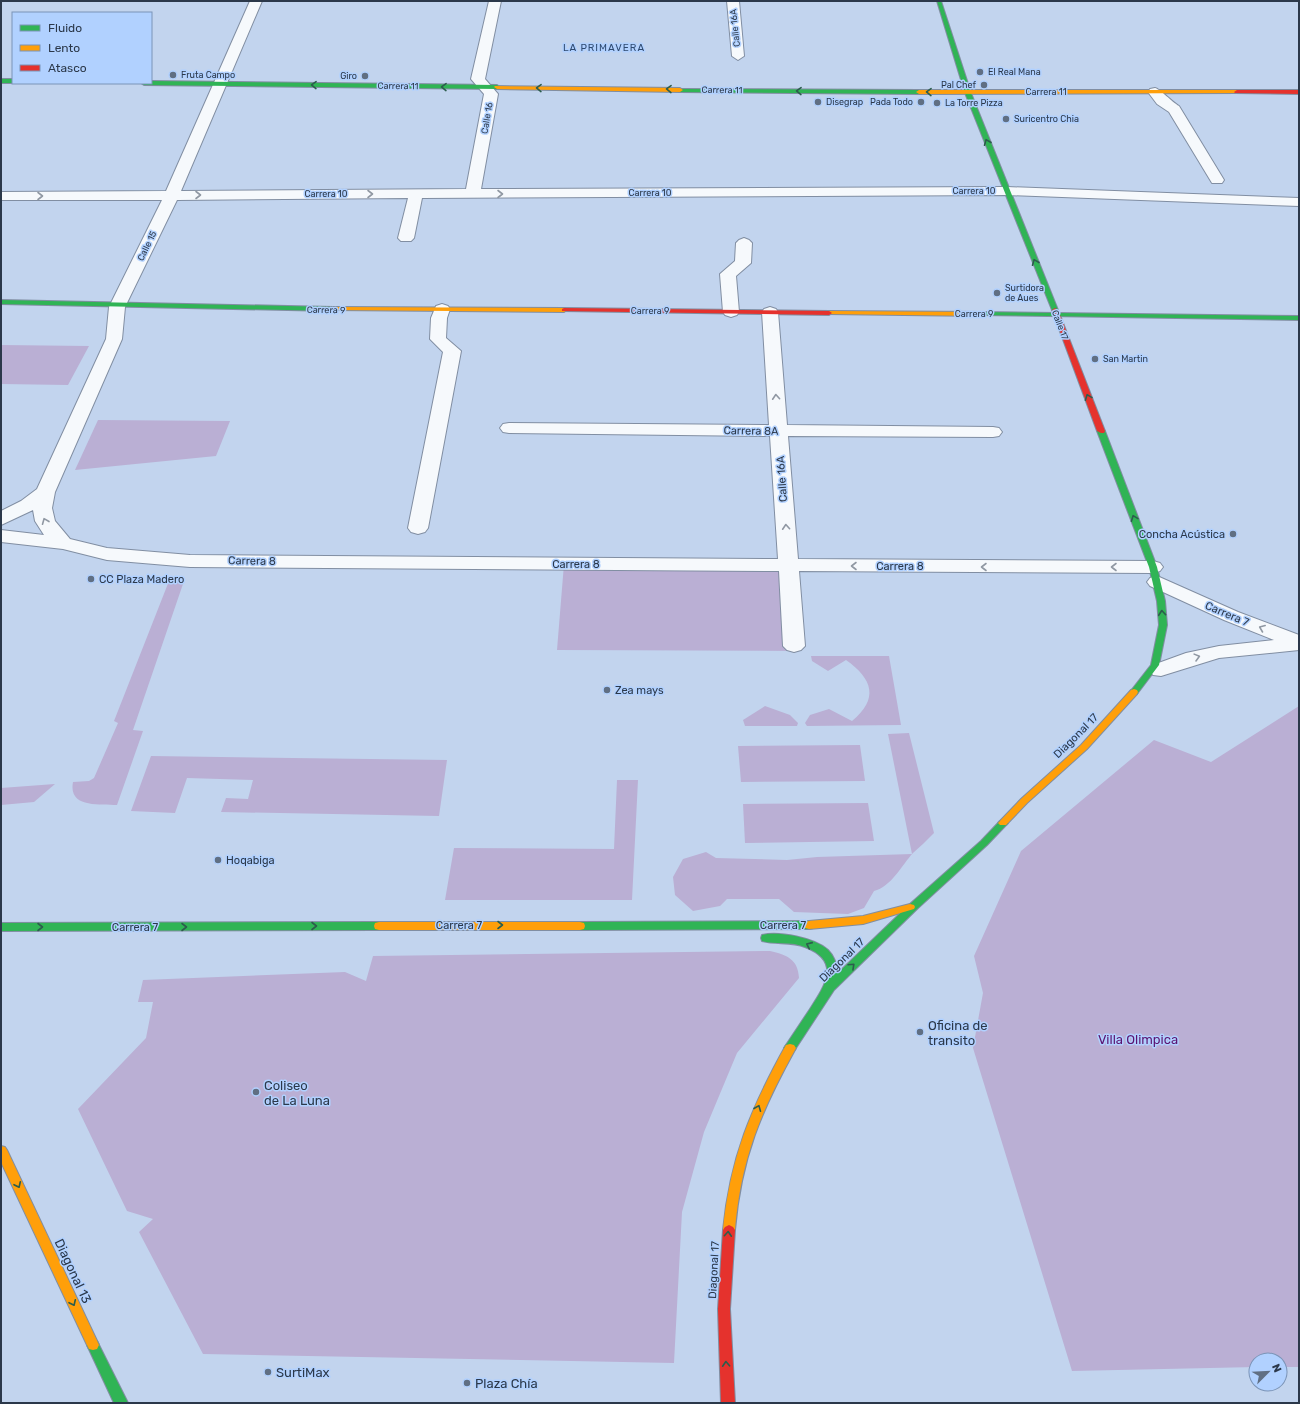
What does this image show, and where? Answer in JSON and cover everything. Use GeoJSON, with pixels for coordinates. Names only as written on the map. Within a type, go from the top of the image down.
{"type":"FeatureCollection","features":[{"type":"Feature","properties":{"kind":"main road","name":"Calle 17"},"geometry":{"type":"LineString","coordinates":[[939,1],[968,93],[1056,314],[1155,574],[1162,625],[1159,661]]}},
{"type":"Feature","properties":{"kind":"main road"},"geometry":{"type":"LineString","coordinates":[[1,81],[12,82]]}},
{"type":"Feature","properties":{"kind":"main road","name":"Carrera 11"},"geometry":{"type":"LineString","coordinates":[[152,83],[968,93],[1299,92]]}},
{"type":"Feature","properties":{"kind":"main road","name":"Carrera 9"},"geometry":{"type":"LineString","coordinates":[[1,302],[117,307],[1056,314],[1299,318]]}},
{"type":"Feature","properties":{"kind":"main road","name":"Diagonal 17"},"geometry":{"type":"LineString","coordinates":[[728,1403],[724,1309],[727,1250],[733,1187],[748,1133],[765,1092],[799,1032],[830,987],[914,906],[984,843],[1024,802],[1084,747],[1128,700],[1159,661]]}},
{"type":"Feature","properties":{"kind":"main road","name":"Carrera 7"},"geometry":{"type":"LineString","coordinates":[[1,927],[815,925],[851,923],[887,915],[914,906]]}},
{"type":"Feature","properties":{"kind":"main road","name":"Carrera 7"},"geometry":{"type":"LineString","coordinates":[[754,938],[795,940],[809,945],[821,952],[828,960],[832,972],[830,987]]}},
{"type":"Feature","properties":{"kind":"main road","name":"Diagonal 13"},"geometry":{"type":"LineString","coordinates":[[1,1150],[121,1403]]}},
{"type":"Feature","properties":{"kind":"street","name":"Calle 15"},"geometry":{"type":"LineString","coordinates":[[63,543],[50,532],[43,520],[41,506],[45,492],[114,339],[117,307],[172,195],[256,1]]}},
{"type":"Feature","properties":{"kind":"street","name":"Calle 16"},"geometry":{"type":"LineString","coordinates":[[473,194],[491,94],[478,79],[496,1]]}},
{"type":"Feature","properties":{"kind":"street","name":"Calle 16A"},"geometry":{"type":"LineString","coordinates":[[733,1],[738,56]]}},
{"type":"Feature","properties":{"kind":"street"},"geometry":{"type":"LineString","coordinates":[[1155,92],[1162,101],[1174,109],[1217,180]]}},
{"type":"Feature","properties":{"kind":"street","name":"Carrera 10"},"geometry":{"type":"LineString","coordinates":[[1,196],[1007,191],[1299,202]]}},
{"type":"Feature","properties":{"kind":"street"},"geometry":{"type":"LineString","coordinates":[[406,238],[416,194]]}},
{"type":"Feature","properties":{"kind":"street"},"geometry":{"type":"LineString","coordinates":[[731,312],[728,274],[743,263],[744,243]]}},
{"type":"Feature","properties":{"kind":"street"},"geometry":{"type":"LineString","coordinates":[[418,528],[452,351],[438,339],[439,318],[442,309]]}},
{"type":"Feature","properties":{"kind":"street","name":"Calle 16A"},"geometry":{"type":"LineString","coordinates":[[770,312],[794,646]]}},
{"type":"Feature","properties":{"kind":"street","name":"Carrera 8A"},"geometry":{"type":"LineString","coordinates":[[509,428],[993,432]]}},
{"type":"Feature","properties":{"kind":"street","name":"Calle 15"},"geometry":{"type":"LineString","coordinates":[[1,518],[28,505],[45,492]]}},
{"type":"Feature","properties":{"kind":"street","name":"Carrera 8"},"geometry":{"type":"LineString","coordinates":[[1,536],[63,543],[107,554],[190,561],[789,566],[1155,574]]}},
{"type":"Feature","properties":{"kind":"street","name":"Carrera 7"},"geometry":{"type":"LineString","coordinates":[[1155,574],[1230,616],[1299,642]]}},
{"type":"Feature","properties":{"kind":"street","name":"Carrera 7"},"geometry":{"type":"LineString","coordinates":[[1159,661],[1194,658],[1219,652],[1299,642]]}},
{"type":"Feature","properties":{"kind":"green space"},"geometry":{"type":"Polygon","coordinates":[[[1,345],[89,346],[68,385],[1,384],[1,345]]]}},
{"type":"Feature","properties":{"kind":"green space"},"geometry":{"type":"Polygon","coordinates":[[[98,420],[230,421],[216,456],[75,470],[98,420]]]}},
{"type":"Feature","properties":{"kind":"green space"},"geometry":{"type":"Polygon","coordinates":[[[564,564],[789,566],[796,651],[557,650],[564,564]]]}},
{"type":"Feature","properties":{"kind":"green space"},"geometry":{"type":"Polygon","coordinates":[[[169,581],[184,581],[133,730],[143,731],[117,805],[86,803],[75,796],[73,782],[89,781],[94,778],[118,723],[114,721],[169,581]]]}},
{"type":"Feature","properties":{"kind":"green space"},"geometry":{"type":"Polygon","coordinates":[[[811,656],[889,656],[901,725],[807,726],[805,723],[810,715],[829,709],[852,721],[861,713],[869,697],[867,682],[862,674],[846,660],[828,671],[812,661],[811,656]]]}},
{"type":"Feature","properties":{"kind":"green space"},"geometry":{"type":"Polygon","coordinates":[[[765,706],[790,715],[798,723],[797,726],[745,726],[743,720],[765,706]]]}},
{"type":"Feature","properties":{"kind":"green space","name":"Villa Olimpica"},"geometry":{"type":"Polygon","coordinates":[[[1299,706],[1299,1367],[1288,1367],[1288,1352],[1248,1352],[1248,1367],[1072,1371],[973,1048],[983,993],[974,956],[1021,851],[1154,740],[1211,762],[1299,706]]]}},
{"type":"Feature","properties":{"kind":"green space"},"geometry":{"type":"Polygon","coordinates":[[[909,733],[934,833],[913,853],[886,885],[874,891],[864,908],[848,914],[794,912],[779,899],[727,899],[720,906],[693,911],[675,895],[673,877],[683,859],[706,852],[716,858],[787,860],[817,857],[912,854],[888,734],[909,733]]]}},
{"type":"Feature","properties":{"kind":"green space"},"geometry":{"type":"Polygon","coordinates":[[[860,745],[865,781],[741,782],[738,746],[860,745]]]}},
{"type":"Feature","properties":{"kind":"green space"},"geometry":{"type":"Polygon","coordinates":[[[151,756],[447,760],[439,816],[221,812],[226,798],[248,799],[253,780],[187,778],[175,813],[131,811],[151,756]]]}},
{"type":"Feature","properties":{"kind":"green space"},"geometry":{"type":"Polygon","coordinates":[[[617,780],[638,780],[632,900],[445,900],[454,848],[614,849],[617,780]]]}},
{"type":"Feature","properties":{"kind":"green space"},"geometry":{"type":"Polygon","coordinates":[[[55,784],[34,802],[1,805],[1,788],[55,784]]]}},
{"type":"Feature","properties":{"kind":"green space"},"geometry":{"type":"Polygon","coordinates":[[[868,803],[874,841],[745,843],[743,804],[868,803]]]}},
{"type":"Feature","properties":{"kind":"green space"},"geometry":{"type":"Polygon","coordinates":[[[770,951],[782,954],[794,962],[799,978],[737,1053],[704,1132],[682,1212],[674,1363],[203,1354],[139,1232],[153,1219],[127,1211],[78,1109],[146,1038],[153,1002],[138,1002],[143,980],[345,972],[366,981],[373,956],[770,951]]]}},
{"type":"Feature","properties":{"kind":"traffic: fast"},"geometry":{"type":"LineString","coordinates":[[939,1],[968,93],[1055,310]]}},
{"type":"Feature","properties":{"kind":"traffic: fast"},"geometry":{"type":"LineString","coordinates":[[1,81],[12,81]]}},
{"type":"Feature","properties":{"kind":"traffic: fast"},"geometry":{"type":"LineString","coordinates":[[152,83],[497,87]]}},
{"type":"Feature","properties":{"kind":"traffic: fast"},"geometry":{"type":"LineString","coordinates":[[680,90],[919,92]]}},
{"type":"Feature","properties":{"kind":"traffic: fast"},"geometry":{"type":"LineString","coordinates":[[1,302],[333,309]]}},
{"type":"Feature","properties":{"kind":"traffic: fast"},"geometry":{"type":"LineString","coordinates":[[981,314],[1299,318]]}},
{"type":"Feature","properties":{"kind":"traffic: fast"},"geometry":{"type":"LineString","coordinates":[[1101,431],[1153,567],[1161,601],[1163,625],[1155,665],[1134,692]]}},
{"type":"Feature","properties":{"kind":"traffic: fast"},"geometry":{"type":"LineString","coordinates":[[790,1048],[830,987],[914,906],[984,843],[1003,823]]}},
{"type":"Feature","properties":{"kind":"traffic: fast"},"geometry":{"type":"LineString","coordinates":[[580,926],[809,925]]}},
{"type":"Feature","properties":{"kind":"traffic: fast"},"geometry":{"type":"LineString","coordinates":[[1,927],[379,926]]}},
{"type":"Feature","properties":{"kind":"traffic: fast"},"geometry":{"type":"LineString","coordinates":[[766,938],[786,939],[807,943],[825,954],[830,962],[833,972],[830,987]]}},
{"type":"Feature","properties":{"kind":"traffic: fast"},"geometry":{"type":"LineString","coordinates":[[93,1345],[121,1403]]}},
{"type":"Feature","properties":{"kind":"traffic: slow"},"geometry":{"type":"LineString","coordinates":[[497,87],[680,90]]}},
{"type":"Feature","properties":{"kind":"traffic: slow"},"geometry":{"type":"LineString","coordinates":[[919,92],[1237,92]]}},
{"type":"Feature","properties":{"kind":"traffic: slow"},"geometry":{"type":"LineString","coordinates":[[333,309],[564,310]]}},
{"type":"Feature","properties":{"kind":"traffic: slow"},"geometry":{"type":"LineString","coordinates":[[829,313],[981,314]]}},
{"type":"Feature","properties":{"kind":"traffic: slow"},"geometry":{"type":"LineString","coordinates":[[1003,823],[1024,801],[1084,747],[1134,692]]}},
{"type":"Feature","properties":{"kind":"traffic: slow"},"geometry":{"type":"LineString","coordinates":[[809,925],[863,920],[910,907]]}},
{"type":"Feature","properties":{"kind":"traffic: slow"},"geometry":{"type":"LineString","coordinates":[[379,926],[580,926]]}},
{"type":"Feature","properties":{"kind":"traffic: slow"},"geometry":{"type":"LineString","coordinates":[[729,1230],[735,1180],[748,1135],[767,1092],[790,1048]]}},
{"type":"Feature","properties":{"kind":"traffic: slow"},"geometry":{"type":"LineString","coordinates":[[1,1150],[93,1345]]}},
{"type":"Feature","properties":{"kind":"traffic: jam"},"geometry":{"type":"LineString","coordinates":[[1237,92],[1299,92]]}},
{"type":"Feature","properties":{"kind":"traffic: jam"},"geometry":{"type":"LineString","coordinates":[[564,310],[829,313]]}},
{"type":"Feature","properties":{"kind":"traffic: jam"},"geometry":{"type":"LineString","coordinates":[[1055,310],[1101,431]]}},
{"type":"Feature","properties":{"kind":"traffic: jam"},"geometry":{"type":"LineString","coordinates":[[728,1403],[724,1309],[729,1230]]}},
{"type":"Feature","properties":{"kind":"place","name":"El Real Mana"},"geometry":{"type":"Point","coordinates":[980,72]}},
{"type":"Feature","properties":{"kind":"place","name":"Fruta Campo"},"geometry":{"type":"Point","coordinates":[173,75]}},
{"type":"Feature","properties":{"kind":"place","name":"Giro"},"geometry":{"type":"Point","coordinates":[365,76]}},
{"type":"Feature","properties":{"kind":"place","name":"Pal Chef"},"geometry":{"type":"Point","coordinates":[984,85]}},
{"type":"Feature","properties":{"kind":"place","name":"Disegrap"},"geometry":{"type":"Point","coordinates":[818,102]}},
{"type":"Feature","properties":{"kind":"place","name":"Pada Todo"},"geometry":{"type":"Point","coordinates":[921,102]}},
{"type":"Feature","properties":{"kind":"place","name":"La Torre Pizza"},"geometry":{"type":"Point","coordinates":[937,103]}},
{"type":"Feature","properties":{"kind":"place","name":"Suricentro Chia"},"geometry":{"type":"Point","coordinates":[1006,119]}},
{"type":"Feature","properties":{"kind":"place","name":"Surtidora de Aues"},"geometry":{"type":"Point","coordinates":[997,293]}},
{"type":"Feature","properties":{"kind":"place","name":"San Martin"},"geometry":{"type":"Point","coordinates":[1095,359]}},
{"type":"Feature","properties":{"kind":"place","name":"Concha Acústica"},"geometry":{"type":"Point","coordinates":[1233,534]}},
{"type":"Feature","properties":{"kind":"place","name":"CC Plaza Madero"},"geometry":{"type":"Point","coordinates":[91,579]}},
{"type":"Feature","properties":{"kind":"place","name":"Zea mays"},"geometry":{"type":"Point","coordinates":[607,690]}},
{"type":"Feature","properties":{"kind":"place","name":"Hoqabiga"},"geometry":{"type":"Point","coordinates":[218,860]}},
{"type":"Feature","properties":{"kind":"place","name":"Oficina de transito"},"geometry":{"type":"Point","coordinates":[920,1032]}},
{"type":"Feature","properties":{"kind":"place","name":"Coliseo de La Luna"},"geometry":{"type":"Point","coordinates":[256,1092]}},
{"type":"Feature","properties":{"kind":"place","name":"SurtiMax"},"geometry":{"type":"Point","coordinates":[268,1372]}},
{"type":"Feature","properties":{"kind":"place","name":"Plaza Chía"},"geometry":{"type":"Point","coordinates":[467,1383]}},
{"type":"Feature","properties":{"kind":"district","name":"LA PRIMAVERA"},"geometry":{"type":"Point","coordinates":[604,48]}}]}
